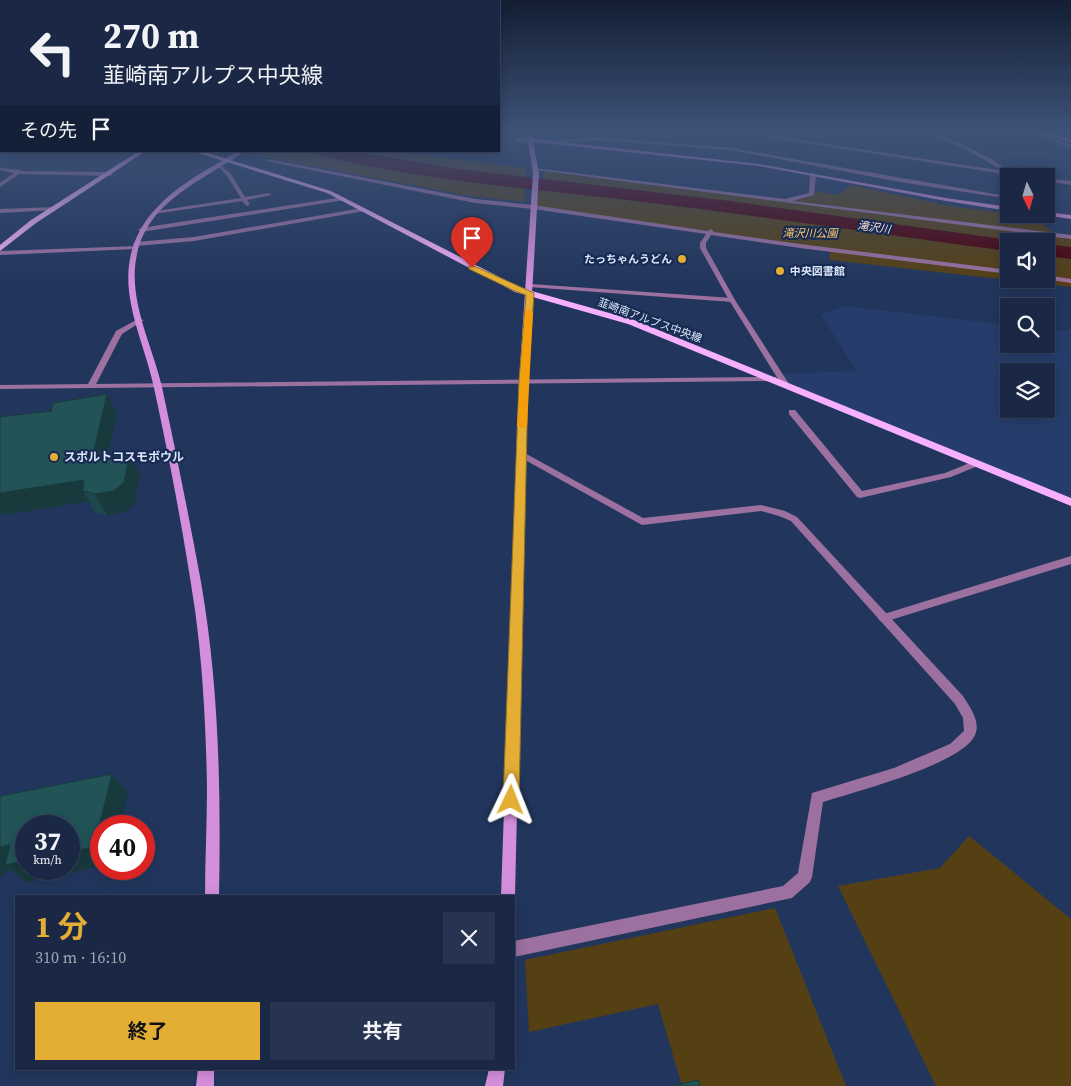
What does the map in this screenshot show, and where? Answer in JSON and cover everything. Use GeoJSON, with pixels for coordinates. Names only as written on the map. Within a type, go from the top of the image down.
{"type":"FeatureCollection","features":[{"type":"Feature","properties":{"kind":"main road"},"geometry":{"type":"LineString","coordinates":[[0,251],[32,222],[96,183]]}},
{"type":"Feature","properties":{"kind":"main road","name":"韮崎南アルプス中央線"},"geometry":{"type":"LineString","coordinates":[[301,183],[343,199],[488,276],[631,322],[1071,502]]}},
{"type":"Feature","properties":{"kind":"street"},"geometry":{"type":"LineString","coordinates":[[192,183],[181,190],[156,213],[141,230],[136,246],[131,283],[158,385],[201,620],[210,713],[214,827],[212,895]]}},
{"type":"Feature","properties":{"kind":"street"},"geometry":{"type":"LineString","coordinates":[[234,183],[253,213]]}},
{"type":"Feature","properties":{"kind":"street"},"geometry":{"type":"LineString","coordinates":[[385,183],[475,200],[534,206],[711,231],[800,246],[1000,271]]}},
{"type":"Feature","properties":{"kind":"street"},"geometry":{"type":"LineString","coordinates":[[508,895],[521,454],[535,183]]}},
{"type":"Feature","properties":{"kind":"street"},"geometry":{"type":"LineString","coordinates":[[633,183],[1071,237]]}},
{"type":"Feature","properties":{"kind":"street"},"geometry":{"type":"LineString","coordinates":[[785,201],[812,194],[813,183]]}},
{"type":"Feature","properties":{"kind":"street"},"geometry":{"type":"LineString","coordinates":[[854,183],[951,201],[1000,208]]}},
{"type":"Feature","properties":{"kind":"street"},"geometry":{"type":"LineString","coordinates":[[917,183],[997,195]]}},
{"type":"Feature","properties":{"kind":"street"},"geometry":{"type":"LineString","coordinates":[[156,213],[269,195]]}},
{"type":"Feature","properties":{"kind":"street"},"geometry":{"type":"LineString","coordinates":[[141,230],[343,199]]}},
{"type":"Feature","properties":{"kind":"street"},"geometry":{"type":"LineString","coordinates":[[0,211],[54,208]]}},
{"type":"Feature","properties":{"kind":"street"},"geometry":{"type":"LineString","coordinates":[[0,251],[136,246],[194,239],[362,210]]}},
{"type":"Feature","properties":{"kind":"street"},"geometry":{"type":"LineString","coordinates":[[1055,215],[1071,217]]}},
{"type":"Feature","properties":{"kind":"street"},"geometry":{"type":"LineString","coordinates":[[711,231],[703,243],[703,248],[732,300],[785,384]]}},
{"type":"Feature","properties":{"kind":"street"},"geometry":{"type":"LineString","coordinates":[[1055,278],[1071,281]]}},
{"type":"Feature","properties":{"kind":"street"},"geometry":{"type":"LineString","coordinates":[[530,290],[732,300]]}},
{"type":"Feature","properties":{"kind":"street"},"geometry":{"type":"LineString","coordinates":[[91,386],[119,333],[140,320]]}},
{"type":"Feature","properties":{"kind":"street"},"geometry":{"type":"LineString","coordinates":[[0,387],[772,380]]}},
{"type":"Feature","properties":{"kind":"street"},"geometry":{"type":"LineString","coordinates":[[792,412],[860,495],[948,475],[977,463]]}},
{"type":"Feature","properties":{"kind":"street"},"geometry":{"type":"LineString","coordinates":[[515,949],[787,893],[806,877],[816,798],[896,774],[955,748],[970,733],[969,717],[959,700],[794,519],[782,513],[761,508],[642,522],[521,454]]}},
{"type":"Feature","properties":{"kind":"street"},"geometry":{"type":"LineString","coordinates":[[884,618],[1071,560]]}},
{"type":"Feature","properties":{"kind":"street"},"geometry":{"type":"LineString","coordinates":[[206,1070],[206,1086]]}},
{"type":"Feature","properties":{"kind":"street"},"geometry":{"type":"LineString","coordinates":[[494,1086],[497,1070]]}},
{"type":"Feature","properties":{"kind":"shaded area"},"geometry":{"type":"Polygon","coordinates":[[[844,306],[1000,324],[1000,353],[1055,353],[1055,330],[1066,331],[1071,329],[1071,498],[785,382],[780,374],[857,371],[821,315],[844,306]]]}},
{"type":"Feature","properties":{"kind":"green space"},"geometry":{"type":"Polygon","coordinates":[[[400,183],[504,183],[524,186],[525,202],[470,196],[400,183]]]}},
{"type":"Feature","properties":{"kind":"green space","name":"滝沢川公園"},"geometry":{"type":"Polygon","coordinates":[[[535,183],[1000,244],[1000,271],[806,246],[534,207],[535,183]]]}},
{"type":"Feature","properties":{"kind":"green space","name":"滝沢川公園"},"geometry":{"type":"Polygon","coordinates":[[[550,183],[634,183],[787,202],[815,195],[815,191],[837,195],[852,185],[949,206],[1000,212],[1000,223],[1043,223],[1052,233],[1000,233],[1000,242],[765,211],[765,208],[751,209],[550,183]]]}},
{"type":"Feature","properties":{"kind":"green space","name":"滝沢川公園"},"geometry":{"type":"Polygon","coordinates":[[[1055,235],[1071,237],[1071,251],[1055,249],[1055,235]]]}},
{"type":"Feature","properties":{"kind":"green space","name":"滝沢川公園"},"geometry":{"type":"Polygon","coordinates":[[[830,251],[1000,272],[1000,279],[830,260],[830,251]]]}},
{"type":"Feature","properties":{"kind":"green space"},"geometry":{"type":"Polygon","coordinates":[[[1055,251],[1071,253],[1071,281],[1055,278],[1055,251]]]}},
{"type":"Feature","properties":{"kind":"green space","name":"滝沢川公園"},"geometry":{"type":"Polygon","coordinates":[[[1055,280],[1071,282],[1071,287],[1055,285],[1055,280]]]}},
{"type":"Feature","properties":{"kind":"green space"},"geometry":{"type":"Polygon","coordinates":[[[969,836],[1071,919],[1071,1086],[936,1086],[838,886],[940,868],[969,836]]]}},
{"type":"Feature","properties":{"kind":"green space"},"geometry":{"type":"Polygon","coordinates":[[[775,908],[846,1086],[682,1086],[658,1004],[529,1032],[525,960],[775,908]]]}},
{"type":"Feature","properties":{"kind":"building","name":"スポルトコスモボウル"},"geometry":{"type":"Polygon","coordinates":[[[107,394],[92,459],[130,454],[124,482],[114,491],[95,494],[83,491],[84,480],[0,493],[0,417],[51,411],[53,403],[107,394]]]}},
{"type":"Feature","properties":{"kind":"building"},"geometry":{"type":"Polygon","coordinates":[[[112,774],[102,815],[90,815],[90,848],[80,850],[80,815],[15,815],[15,863],[5,865],[10,845],[0,847],[0,796],[112,774]]]}},
{"type":"Feature","properties":{"kind":"building"},"geometry":{"type":"Polygon","coordinates":[[[698,1080],[700,1086],[672,1086],[698,1080]]]}},
{"type":"Feature","properties":{"kind":"waterway","name":"滝沢川"},"geometry":{"type":"LineString","coordinates":[[520,183],[730,207],[1000,244]]}},
{"type":"Feature","properties":{"kind":"waterway","name":"滝沢川"},"geometry":{"type":"LineString","coordinates":[[1055,251],[1071,253]]}},
{"type":"Feature","properties":{"kind":"slow traffic"},"geometry":{"type":"LineString","coordinates":[[522,426],[529,312]]}},
{"type":"Feature","properties":{"kind":"place","name":"たっちゃんうどん"},"geometry":{"type":"Point","coordinates":[682,259]}},
{"type":"Feature","properties":{"kind":"place","name":"中央図書館"},"geometry":{"type":"Point","coordinates":[780,271]}},
{"type":"Feature","properties":{"kind":"place","name":"スポルトコスモボウル"},"geometry":{"type":"Point","coordinates":[54,457]}},
{"type":"Feature","properties":{"kind":"route"},"geometry":{"type":"LineString","coordinates":[[472,268],[518,290],[530,293],[524,382],[511,800]]}}]}
